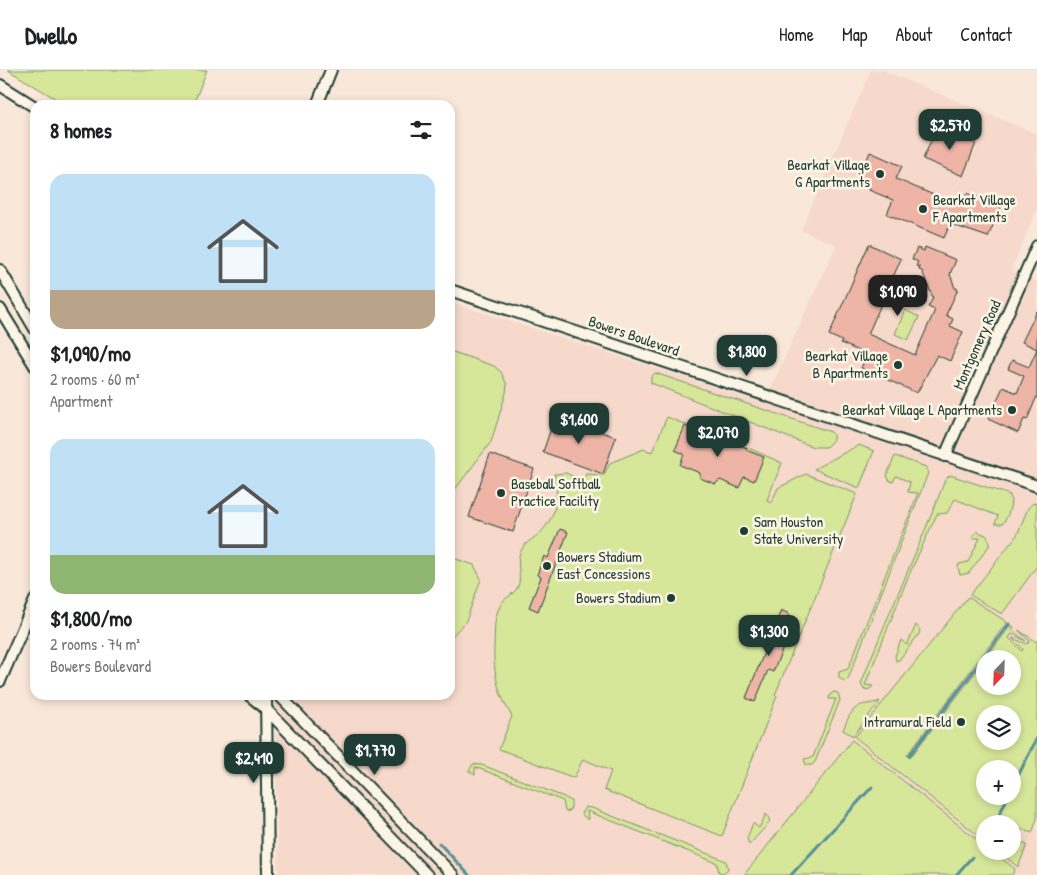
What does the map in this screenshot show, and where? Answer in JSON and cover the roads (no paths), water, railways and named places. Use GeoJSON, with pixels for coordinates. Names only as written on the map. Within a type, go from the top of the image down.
{"type":"FeatureCollection","features":[{"type":"Feature","properties":{"kind":"street"},"geometry":{"type":"LineString","coordinates":[[319,100],[331,70]]}},
{"type":"Feature","properties":{"kind":"street"},"geometry":{"type":"LineString","coordinates":[[0,85],[30,104]]}},
{"type":"Feature","properties":{"kind":"street","name":"Montgomery Road"},"geometry":{"type":"LineString","coordinates":[[945,456],[1037,246]]}},
{"type":"Feature","properties":{"kind":"street"},"geometry":{"type":"LineString","coordinates":[[0,270],[30,321]]}},
{"type":"Feature","properties":{"kind":"street","name":"Bowers Boulevard"},"geometry":{"type":"LineString","coordinates":[[455,292],[1037,486]]}},
{"type":"Feature","properties":{"kind":"street"},"geometry":{"type":"LineString","coordinates":[[0,309],[30,358]]}},
{"type":"Feature","properties":{"kind":"street"},"geometry":{"type":"LineString","coordinates":[[0,681],[30,611]]}},
{"type":"Feature","properties":{"kind":"street"},"geometry":{"type":"LineString","coordinates":[[255,700],[427,875]]}},
{"type":"Feature","properties":{"kind":"street"},"geometry":{"type":"LineString","coordinates":[[266,700],[268,875]]}},
{"type":"Feature","properties":{"kind":"street"},"geometry":{"type":"LineString","coordinates":[[284,700],[453,875]]}},
{"type":"Feature","properties":{"kind":"waterway"},"geometry":{"type":"LineString","coordinates":[[909,756],[1009,624]]}},
{"type":"Feature","properties":{"kind":"waterway"},"geometry":{"type":"LineString","coordinates":[[1021,770],[1037,738]]}},
{"type":"Feature","properties":{"kind":"waterway"},"geometry":{"type":"LineString","coordinates":[[791,875],[872,787]]}},
{"type":"Feature","properties":{"kind":"waterway"},"geometry":{"type":"LineString","coordinates":[[999,815],[1004,805]]}},
{"type":"Feature","properties":{"kind":"waterway"},"geometry":{"type":"LineString","coordinates":[[439,843],[469,875]]}},
{"type":"Feature","properties":{"kind":"waterway"},"geometry":{"type":"LineString","coordinates":[[956,875],[972,857]]}},
{"type":"Feature","properties":{"kind":"place","name":"Bearkat Village G Apartments"},"geometry":{"type":"Point","coordinates":[880,174]}},
{"type":"Feature","properties":{"kind":"place","name":"Bearkat Village F Apartments"},"geometry":{"type":"Point","coordinates":[923,209]}},
{"type":"Feature","properties":{"kind":"place","name":"Bearkat Village B Apartments"},"geometry":{"type":"Point","coordinates":[898,365]}},
{"type":"Feature","properties":{"kind":"place","name":"Bearkat Village L Apartments"},"geometry":{"type":"Point","coordinates":[1012,410]}},
{"type":"Feature","properties":{"kind":"place","name":"Baseball Softball Practice Facility"},"geometry":{"type":"Point","coordinates":[501,493]}},
{"type":"Feature","properties":{"kind":"place","name":"Sam Houston State University"},"geometry":{"type":"Point","coordinates":[744,531]}},
{"type":"Feature","properties":{"kind":"place","name":"Bowers Stadium East Concessions"},"geometry":{"type":"Point","coordinates":[547,566]}},
{"type":"Feature","properties":{"kind":"place","name":"Bowers Stadium"},"geometry":{"type":"Point","coordinates":[671,598]}},
{"type":"Feature","properties":{"kind":"place","name":"Intramural Field"},"geometry":{"type":"Point","coordinates":[961,722]}}]}
